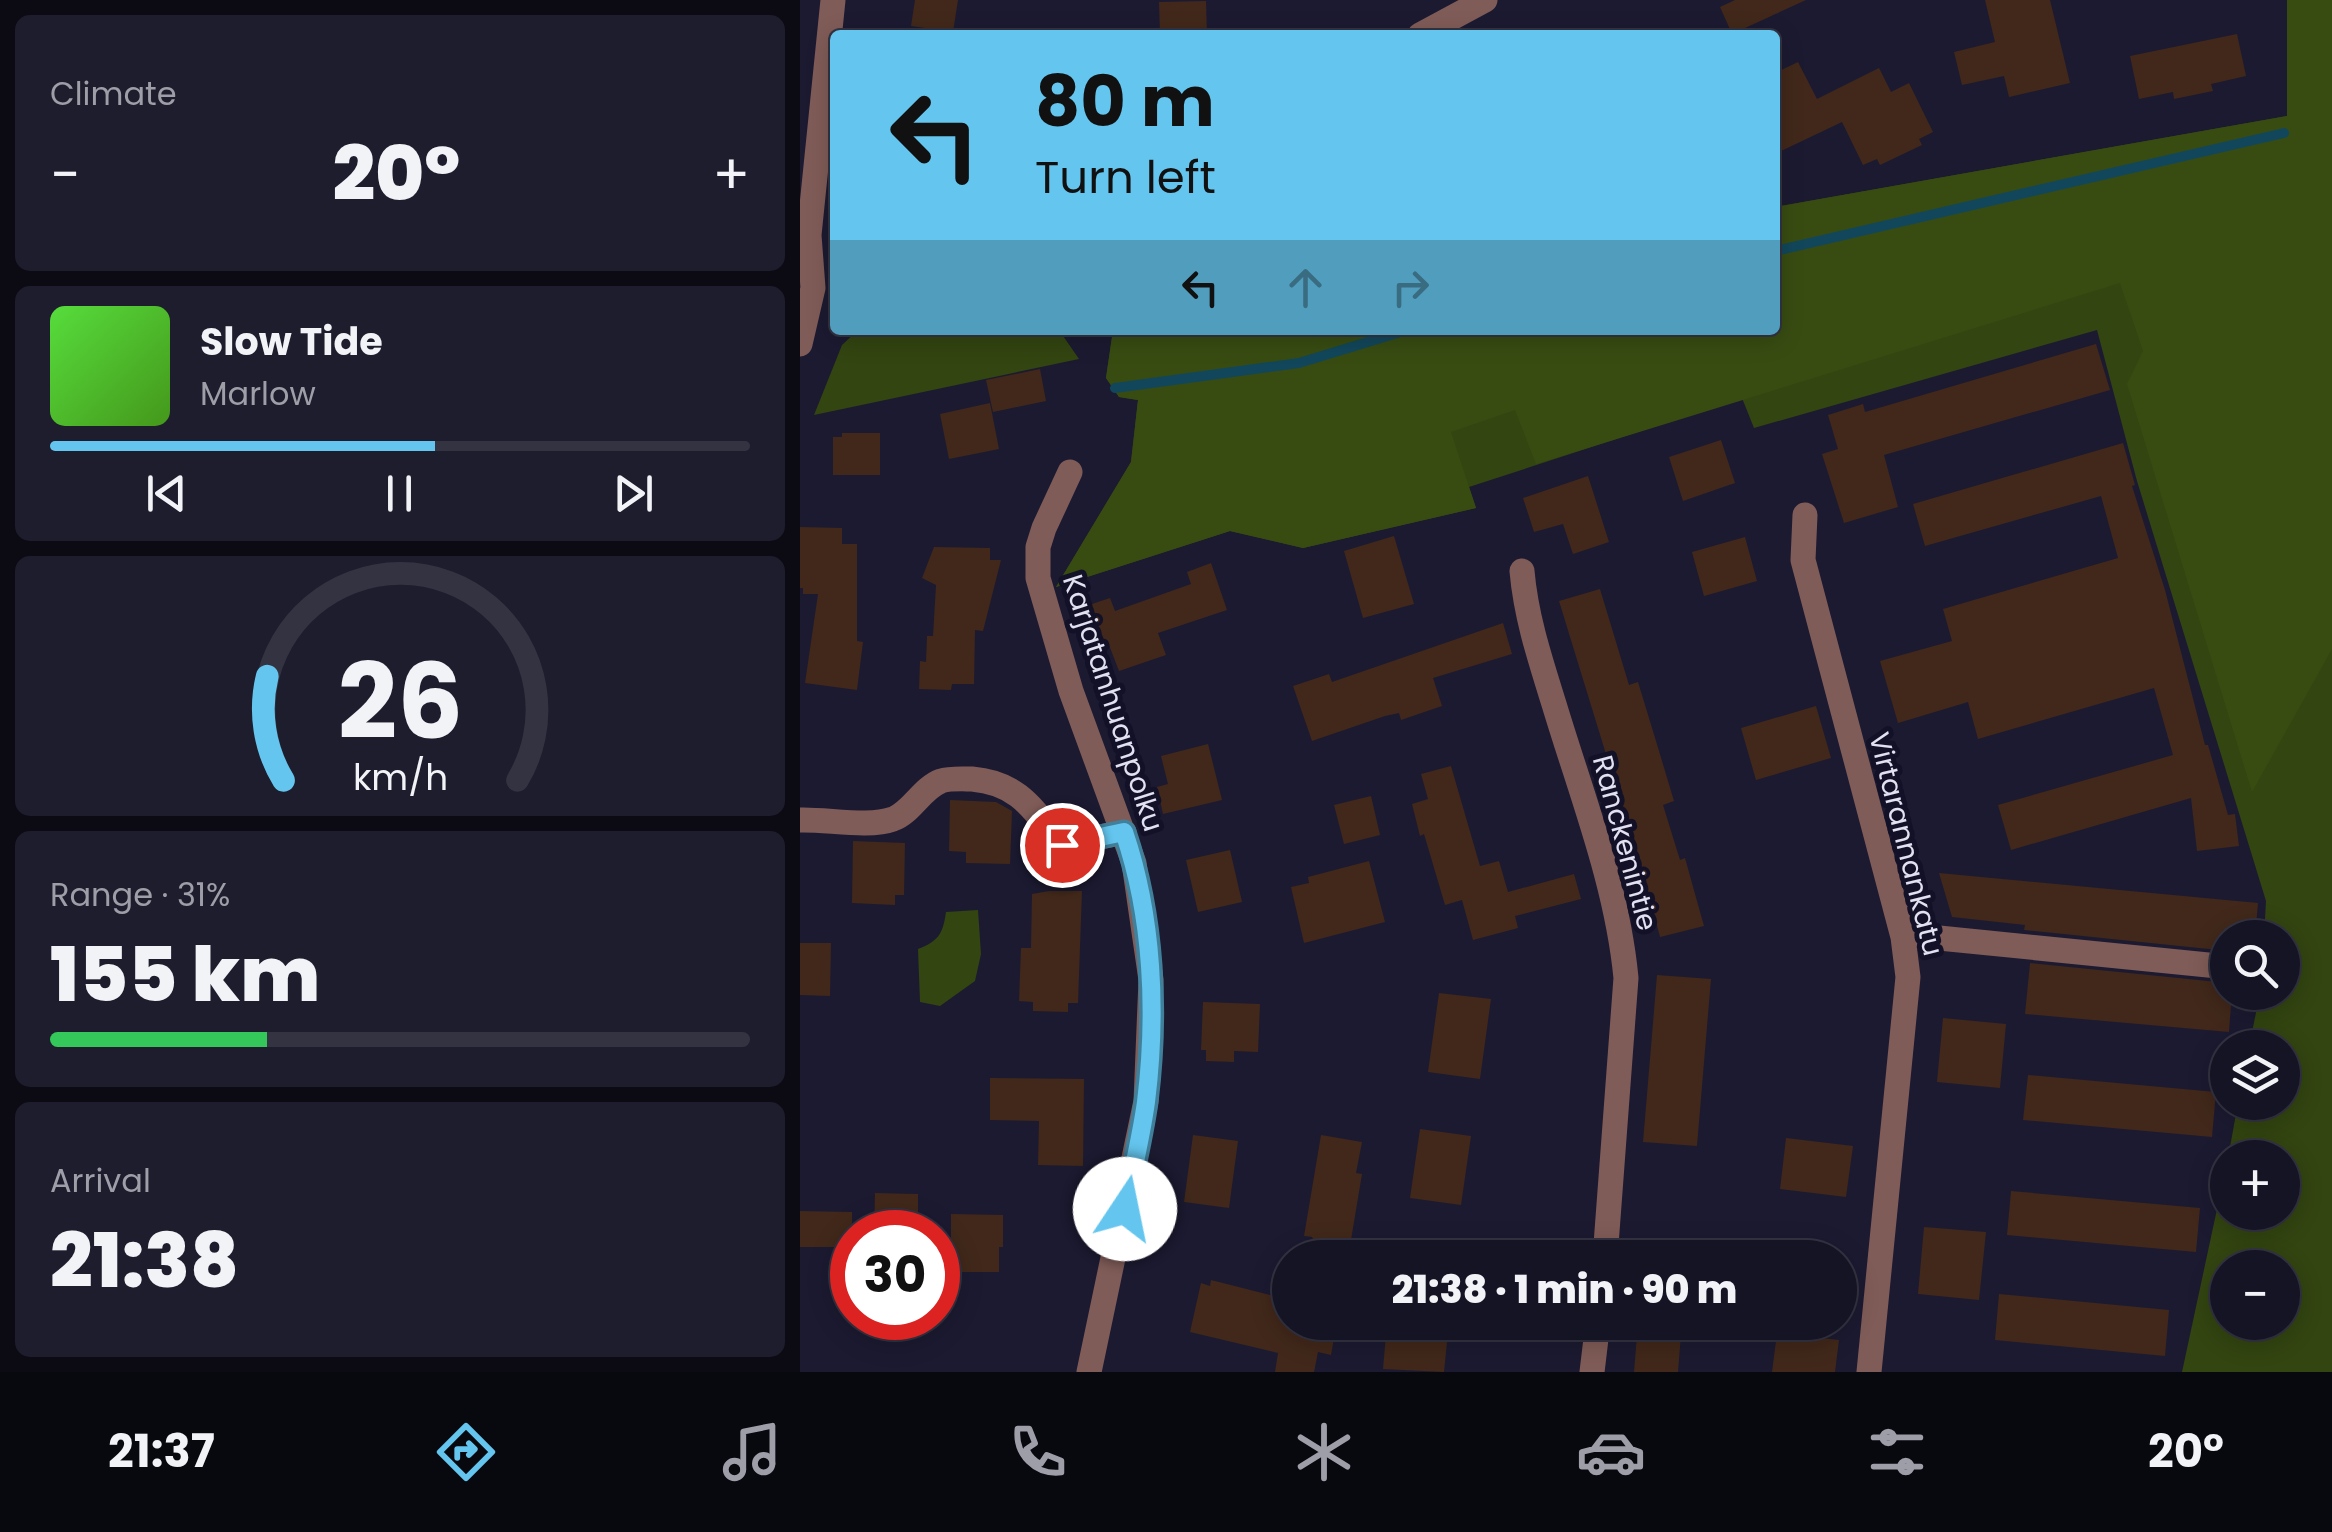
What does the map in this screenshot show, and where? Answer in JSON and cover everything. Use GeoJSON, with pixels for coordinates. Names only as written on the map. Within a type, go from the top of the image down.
{"type":"FeatureCollection","features":[{"type":"Feature","properties":{"kind":"street"},"geometry":{"type":"LineString","coordinates":[[830,30],[833,0]]}},
{"type":"Feature","properties":{"kind":"street"},"geometry":{"type":"LineString","coordinates":[[1429,30],[1485,0]]}},
{"type":"Feature","properties":{"kind":"street"},"geometry":{"type":"LineString","coordinates":[[800,344],[813,288],[810,235],[830,31]]}},
{"type":"Feature","properties":{"kind":"street","name":"Karjatanhuanpolku"},"geometry":{"type":"LineString","coordinates":[[1070,472],[1038,547],[1038,578],[1071,692],[1134,863],[1151,980],[1146,1101],[1089,1372]]}},
{"type":"Feature","properties":{"kind":"street","name":"Virtarannankatu"},"geometry":{"type":"LineString","coordinates":[[1805,515],[1803,560],[1902,937],[1908,977],[1869,1372]]}},
{"type":"Feature","properties":{"kind":"street","name":"Ranckenintie"},"geometry":{"type":"LineString","coordinates":[[1522,570],[1528,620],[1610,887],[1624,957],[1626,978],[1606,1240]]}},
{"type":"Feature","properties":{"kind":"street"},"geometry":{"type":"LineString","coordinates":[[800,820],[880,822],[897,818],[942,781],[968,779],[998,782],[1022,796],[1062,845],[1124,832]]}},
{"type":"Feature","properties":{"kind":"street"},"geometry":{"type":"LineString","coordinates":[[1902,937],[2210,965]]}},
{"type":"Feature","properties":{"kind":"street"},"geometry":{"type":"LineString","coordinates":[[1592,1372],[1596,1340]]}},
{"type":"Feature","properties":{"kind":"green space"},"geometry":{"type":"Polygon","coordinates":[[[2287,0],[2332,0],[2332,1372],[2182,1372],[2213,1230],[2300,1230],[2300,1140],[2231,1140],[2235,1120],[2300,1120],[2300,1030],[2252,1030],[2257,1010],[2300,1010],[2300,920],[2265,920],[2266,901],[2137,481],[2097,330],[1754,428],[1742,398],[1469,487],[1476,508],[1303,548],[1230,531],[1056,587],[1131,462],[1138,400],[1119,397],[1106,378],[1112,335],[1780,335],[1780,206],[2287,116],[2287,0]]]}},
{"type":"Feature","properties":{"kind":"green space"},"geometry":{"type":"Polygon","coordinates":[[[2287,0],[2332,0],[2332,649],[2252,792],[2127,384],[2143,351],[2120,283],[1536,464],[1515,410],[1451,432],[1476,508],[1303,548],[1230,531],[1056,587],[1131,462],[1138,400],[1119,397],[1106,378],[1112,335],[1780,335],[1780,206],[2287,116],[2287,0]]]}},
{"type":"Feature","properties":{"kind":"green space"},"geometry":{"type":"Polygon","coordinates":[[[853,335],[1062,335],[1079,359],[814,415],[842,345],[853,335]]]}},
{"type":"Feature","properties":{"kind":"green space"},"geometry":{"type":"Polygon","coordinates":[[[978,910],[981,954],[975,981],[940,1006],[920,1002],[918,949],[939,935],[946,912],[978,910]]]}},
{"type":"Feature","properties":{"kind":"building"},"geometry":{"type":"Polygon","coordinates":[[[915,0],[958,0],[953,30],[911,26],[915,0]]]}},
{"type":"Feature","properties":{"kind":"building"},"geometry":{"type":"Polygon","coordinates":[[[1735,0],[1806,0],[1741,30],[1730,30],[1720,7],[1735,0]]]}},
{"type":"Feature","properties":{"kind":"building"},"geometry":{"type":"Polygon","coordinates":[[[1985,0],[2050,0],[2070,83],[2009,97],[2004,76],[1962,85],[1954,52],[1995,42],[1985,0]]]}},
{"type":"Feature","properties":{"kind":"building"},"geometry":{"type":"Polygon","coordinates":[[[1206,1],[1207,30],[1160,30],[1159,2],[1206,1]]]}},
{"type":"Feature","properties":{"kind":"building"},"geometry":{"type":"Polygon","coordinates":[[[2237,34],[2246,76],[2211,84],[2213,91],[2174,99],[2173,92],[2139,99],[2130,56],[2237,34]]]}},
{"type":"Feature","properties":{"kind":"building"},"geometry":{"type":"Polygon","coordinates":[[[1798,62],[1817,99],[1879,68],[1891,92],[1909,83],[1933,132],[1919,139],[1922,145],[1880,165],[1877,159],[1863,165],[1842,122],[1780,152],[1780,71],[1798,62]]]}},
{"type":"Feature","properties":{"kind":"building"},"geometry":{"type":"Polygon","coordinates":[[[2096,344],[2110,390],[1884,455],[1898,507],[1844,523],[1822,454],[1838,449],[1828,415],[1863,404],[1865,412],[2096,344]]]}},
{"type":"Feature","properties":{"kind":"building"},"geometry":{"type":"Polygon","coordinates":[[[1040,369],[1046,401],[993,412],[986,380],[1040,369]]]}},
{"type":"Feature","properties":{"kind":"building"},"geometry":{"type":"Polygon","coordinates":[[[990,403],[999,449],[949,459],[940,414],[990,403]]]}},
{"type":"Feature","properties":{"kind":"building"},"geometry":{"type":"Polygon","coordinates":[[[842,433],[880,433],[880,475],[833,475],[833,437],[842,437],[842,433]]]}},
{"type":"Feature","properties":{"kind":"building"},"geometry":{"type":"Polygon","coordinates":[[[1721,440],[1735,483],[1683,501],[1669,457],[1721,440]]]}},
{"type":"Feature","properties":{"kind":"building"},"geometry":{"type":"Polygon","coordinates":[[[2123,443],[2205,745],[2228,815],[2235,814],[2239,846],[2197,851],[2191,798],[2011,850],[1998,805],[2173,755],[2154,688],[1978,739],[1968,702],[1898,723],[1880,661],[1952,641],[1943,609],[2118,558],[2101,496],[1925,546],[1913,504],[2123,443]]]}},
{"type":"Feature","properties":{"kind":"building"},"geometry":{"type":"Polygon","coordinates":[[[1588,476],[1609,542],[1573,554],[1563,524],[1534,532],[1523,498],[1588,476]]]}},
{"type":"Feature","properties":{"kind":"building"},"geometry":{"type":"Polygon","coordinates":[[[800,527],[842,528],[842,544],[857,544],[857,641],[863,642],[857,690],[805,683],[818,594],[803,594],[800,588],[800,527]]]}},
{"type":"Feature","properties":{"kind":"building"},"geometry":{"type":"Polygon","coordinates":[[[1394,536],[1414,604],[1363,618],[1344,551],[1394,536]]]}},
{"type":"Feature","properties":{"kind":"building"},"geometry":{"type":"Polygon","coordinates":[[[1745,537],[1757,581],[1704,596],[1692,552],[1745,537]]]}},
{"type":"Feature","properties":{"kind":"building"},"geometry":{"type":"Polygon","coordinates":[[[934,547],[990,548],[990,560],[1001,560],[983,631],[975,630],[974,684],[952,684],[951,690],[919,689],[920,661],[926,662],[927,636],[933,636],[936,585],[922,578],[934,547]]]}},
{"type":"Feature","properties":{"kind":"building"},"geometry":{"type":"Polygon","coordinates":[[[1211,563],[1227,610],[1158,633],[1166,655],[1119,671],[1109,645],[1101,648],[1086,606],[1110,598],[1115,611],[1191,584],[1187,572],[1211,563]]]}},
{"type":"Feature","properties":{"kind":"building"},"geometry":{"type":"Polygon","coordinates":[[[1600,589],[1629,685],[1638,682],[1674,801],[1663,805],[1680,860],[1685,858],[1704,926],[1660,937],[1632,831],[1624,834],[1607,779],[1613,777],[1559,601],[1600,589]]]}},
{"type":"Feature","properties":{"kind":"building"},"geometry":{"type":"Polygon","coordinates":[[[1503,623],[1512,654],[1433,678],[1442,706],[1401,720],[1399,713],[1385,716],[1312,741],[1293,686],[1329,674],[1332,682],[1503,623]]]}},
{"type":"Feature","properties":{"kind":"building"},"geometry":{"type":"Polygon","coordinates":[[[1816,706],[1831,758],[1756,780],[1741,728],[1816,706]]]}},
{"type":"Feature","properties":{"kind":"building"},"geometry":{"type":"Polygon","coordinates":[[[1208,744],[1222,800],[1163,814],[1157,787],[1168,784],[1161,756],[1208,744]]]}},
{"type":"Feature","properties":{"kind":"building"},"geometry":{"type":"Polygon","coordinates":[[[1451,766],[1480,866],[1499,861],[1508,892],[1574,874],[1581,899],[1515,916],[1518,928],[1473,940],[1462,900],[1445,905],[1412,804],[1428,799],[1421,774],[1451,766]]]}},
{"type":"Feature","properties":{"kind":"building"},"geometry":{"type":"Polygon","coordinates":[[[1371,796],[1380,835],[1344,844],[1334,805],[1371,796]]]}},
{"type":"Feature","properties":{"kind":"building"},"geometry":{"type":"Polygon","coordinates":[[[950,800],[996,802],[1012,811],[1010,864],[966,863],[966,852],[949,851],[950,800]]]}},
{"type":"Feature","properties":{"kind":"building"},"geometry":{"type":"Polygon","coordinates":[[[853,841],[905,843],[904,895],[895,895],[895,905],[852,903],[853,841]]]}},
{"type":"Feature","properties":{"kind":"building"},"geometry":{"type":"Polygon","coordinates":[[[1230,850],[1242,902],[1198,912],[1186,860],[1230,850]]]}},
{"type":"Feature","properties":{"kind":"building"},"geometry":{"type":"Polygon","coordinates":[[[1369,861],[1385,922],[1304,943],[1291,887],[1309,883],[1308,877],[1369,861]]]}},
{"type":"Feature","properties":{"kind":"building"},"geometry":{"type":"Polygon","coordinates":[[[1939,873],[2258,903],[2257,920],[2210,920],[2210,949],[2024,930],[2025,925],[1952,917],[1939,873]]]}},
{"type":"Feature","properties":{"kind":"building"},"geometry":{"type":"Polygon","coordinates":[[[1082,891],[1078,1003],[1068,1003],[1068,1012],[1033,1011],[1033,1002],[1019,1001],[1021,948],[1031,948],[1032,894],[1082,891]]]}},
{"type":"Feature","properties":{"kind":"building"},"geometry":{"type":"Polygon","coordinates":[[[800,943],[831,943],[830,996],[800,995],[800,943]]]}},
{"type":"Feature","properties":{"kind":"building"},"geometry":{"type":"Polygon","coordinates":[[[2030,963],[2210,981],[2210,1010],[2231,1010],[2229,1030],[2025,1014],[2030,963]]]}},
{"type":"Feature","properties":{"kind":"building"},"geometry":{"type":"Polygon","coordinates":[[[1657,975],[1711,979],[1697,1146],[1643,1142],[1657,975]]]}},
{"type":"Feature","properties":{"kind":"building"},"geometry":{"type":"Polygon","coordinates":[[[1439,993],[1491,999],[1480,1079],[1428,1072],[1439,993]]]}},
{"type":"Feature","properties":{"kind":"building"},"geometry":{"type":"Polygon","coordinates":[[[1203,1002],[1260,1004],[1258,1052],[1234,1051],[1234,1062],[1206,1061],[1206,1050],[1201,1050],[1203,1002]]]}},
{"type":"Feature","properties":{"kind":"building"},"geometry":{"type":"Polygon","coordinates":[[[1943,1018],[2006,1024],[2000,1088],[1937,1082],[1943,1018]]]}},
{"type":"Feature","properties":{"kind":"building"},"geometry":{"type":"Polygon","coordinates":[[[2028,1075],[2210,1091],[2210,1120],[2214,1120],[2212,1137],[2023,1120],[2028,1075]]]}},
{"type":"Feature","properties":{"kind":"building"},"geometry":{"type":"Polygon","coordinates":[[[990,1078],[1084,1079],[1083,1166],[1038,1165],[1039,1121],[990,1120],[990,1078]]]}},
{"type":"Feature","properties":{"kind":"building"},"geometry":{"type":"Polygon","coordinates":[[[1420,1129],[1471,1136],[1461,1205],[1410,1198],[1420,1129]]]}},
{"type":"Feature","properties":{"kind":"building"},"geometry":{"type":"Polygon","coordinates":[[[1193,1135],[1238,1141],[1229,1208],[1184,1202],[1193,1135]]]}},
{"type":"Feature","properties":{"kind":"building"},"geometry":{"type":"Polygon","coordinates":[[[1321,1135],[1362,1142],[1356,1173],[1362,1174],[1351,1240],[1314,1240],[1304,1236],[1321,1135]]]}},
{"type":"Feature","properties":{"kind":"building"},"geometry":{"type":"Polygon","coordinates":[[[1786,1138],[1853,1146],[1846,1197],[1780,1189],[1786,1138]]]}},
{"type":"Feature","properties":{"kind":"building"},"geometry":{"type":"Polygon","coordinates":[[[2011,1191],[2200,1208],[2196,1252],[2007,1235],[2011,1191]]]}},
{"type":"Feature","properties":{"kind":"building"},"geometry":{"type":"Polygon","coordinates":[[[875,1193],[918,1194],[918,1210],[875,1210],[875,1193]]]}},
{"type":"Feature","properties":{"kind":"building"},"geometry":{"type":"Polygon","coordinates":[[[800,1211],[830,1212],[830,1247],[800,1247],[800,1211]]]}},
{"type":"Feature","properties":{"kind":"building"},"geometry":{"type":"Polygon","coordinates":[[[960,1214],[1003,1215],[999,1272],[960,1272],[960,1214]]]}},
{"type":"Feature","properties":{"kind":"building"},"geometry":{"type":"Polygon","coordinates":[[[1924,1227],[1986,1232],[1979,1300],[1918,1294],[1924,1227]]]}},
{"type":"Feature","properties":{"kind":"building"},"geometry":{"type":"Polygon","coordinates":[[[1211,1280],[1272,1295],[1272,1340],[1334,1340],[1331,1355],[1318,1352],[1314,1372],[1275,1372],[1278,1353],[1190,1332],[1201,1283],[1210,1286],[1211,1280]]]}},
{"type":"Feature","properties":{"kind":"building"},"geometry":{"type":"Polygon","coordinates":[[[1999,1294],[2169,1310],[2165,1356],[1995,1340],[1999,1294]]]}},
{"type":"Feature","properties":{"kind":"building"},"geometry":{"type":"Polygon","coordinates":[[[1385,1340],[1447,1340],[1444,1372],[1383,1369],[1385,1340]]]}},
{"type":"Feature","properties":{"kind":"building"},"geometry":{"type":"Polygon","coordinates":[[[1637,1340],[1681,1340],[1678,1372],[1634,1372],[1637,1340]]]}},
{"type":"Feature","properties":{"kind":"building"},"geometry":{"type":"Polygon","coordinates":[[[1776,1340],[1839,1340],[1835,1372],[1772,1372],[1776,1340]]]}},
{"type":"Feature","properties":{"kind":"waterway"},"geometry":{"type":"LineString","coordinates":[[1780,250],[2284,133]]}},
{"type":"Feature","properties":{"kind":"waterway"},"geometry":{"type":"LineString","coordinates":[[1115,388],[1299,363],[1391,335]]}},
{"type":"Feature","properties":{"kind":"route"},"geometry":{"type":"LineString","coordinates":[[1062,845],[1124,832],[1146,929],[1151,980],[1146,1101],[1125,1209]]}}]}
